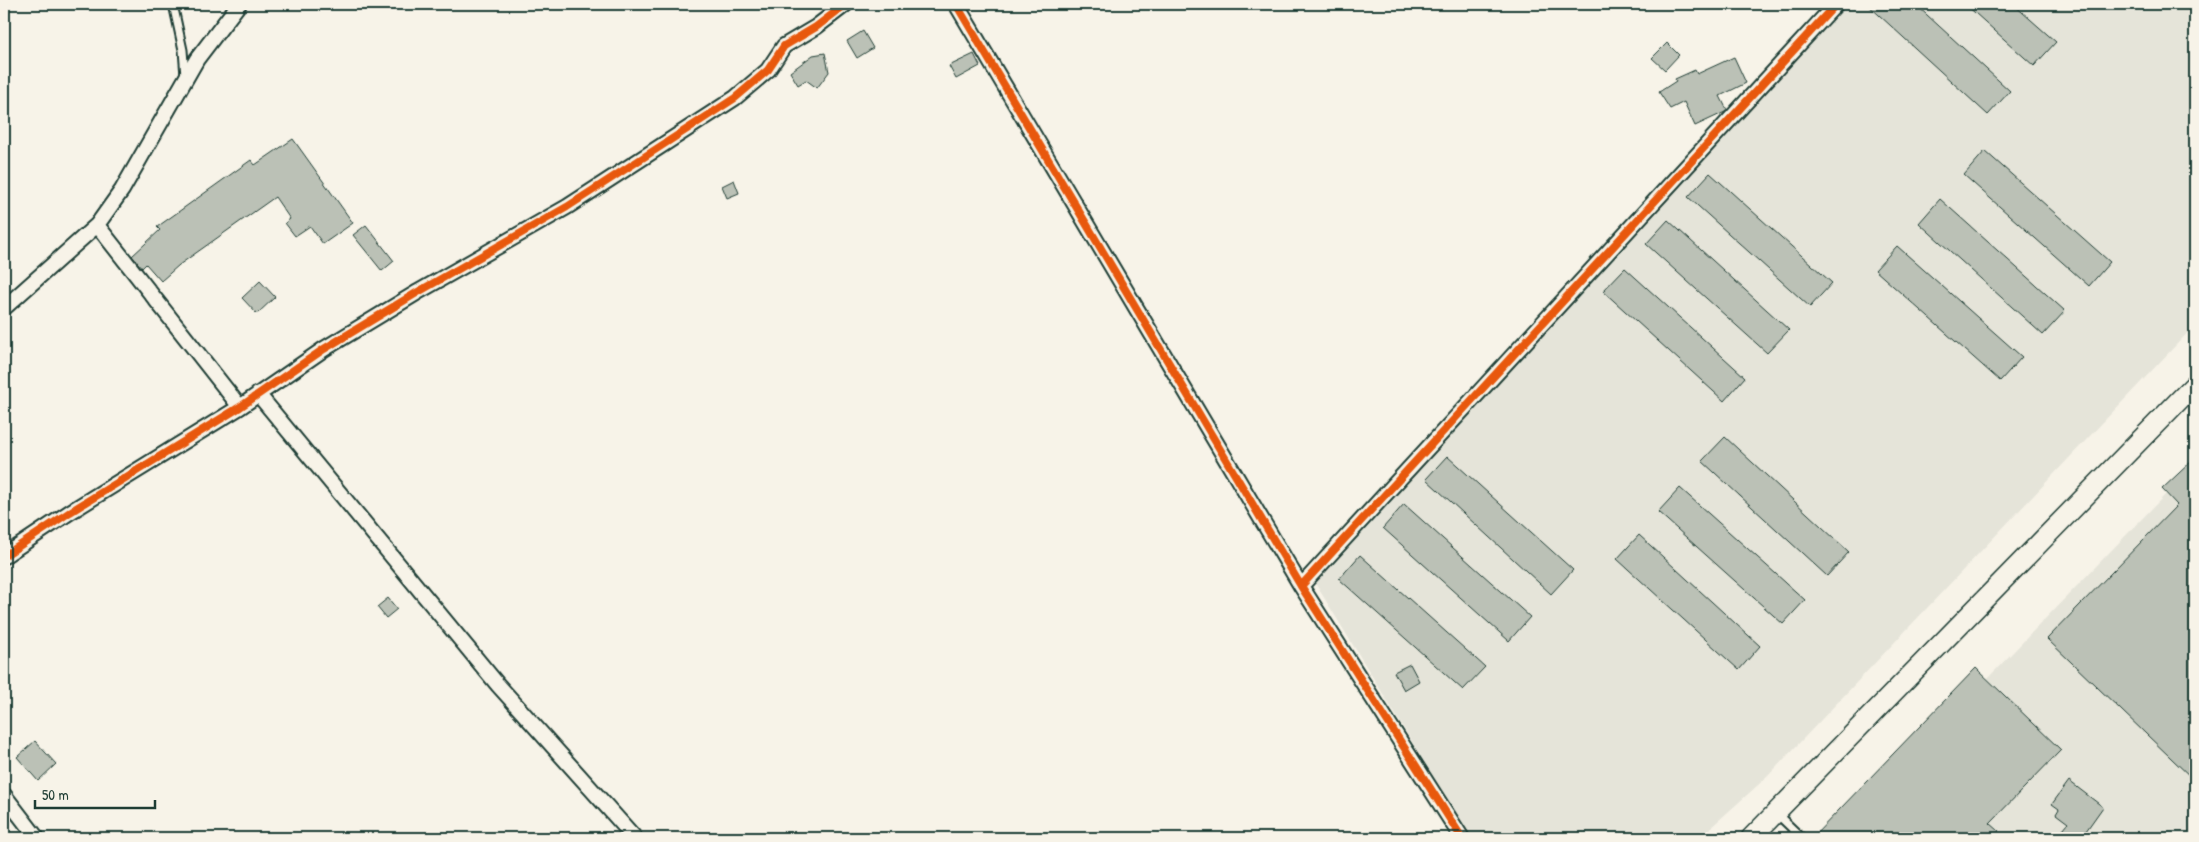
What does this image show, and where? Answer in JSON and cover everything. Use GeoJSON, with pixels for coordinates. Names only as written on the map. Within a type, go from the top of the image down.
{"type":"FeatureCollection","features":[{"type":"Feature","properties":{"kind":"street"},"geometry":{"type":"LineString","coordinates":[[4,308],[97,225],[122,190],[197,59],[239,4]]}},
{"type":"Feature","properties":{"kind":"street"},"geometry":{"type":"LineString","coordinates":[[4,556],[240,406],[324,349],[418,292],[567,207],[736,98],[768,70],[784,46],[816,27],[846,4]]}},
{"type":"Feature","properties":{"kind":"street"},"geometry":{"type":"LineString","coordinates":[[956,4],[1301,586],[1462,838]]}},
{"type":"Feature","properties":{"kind":"street"},"geometry":{"type":"LineString","coordinates":[[1301,586],[1836,4]]}},
{"type":"Feature","properties":{"kind":"street"},"geometry":{"type":"LineString","coordinates":[[97,225],[240,406]]}},
{"type":"Feature","properties":{"kind":"street"},"geometry":{"type":"LineString","coordinates":[[1751,838],[2195,384]]}},
{"type":"Feature","properties":{"kind":"street"},"geometry":{"type":"LineString","coordinates":[[258,394],[358,518],[498,685],[635,838]]}},
{"type":"Feature","properties":{"kind":"street"},"geometry":{"type":"LineString","coordinates":[[4,796],[37,838]]}},
{"type":"Feature","properties":{"kind":"lane"},"geometry":{"type":"LineString","coordinates":[[173,4],[183,50],[185,81]]}},
{"type":"Feature","properties":{"kind":"lane"},"geometry":{"type":"LineString","coordinates":[[1776,813],[1802,838]]}},
{"type":"Feature","properties":{"kind":"shaded area"},"geometry":{"type":"Polygon","coordinates":[[[1845,4],[2195,4],[2195,325],[1767,777],[1699,838],[1471,838],[1312,578],[1845,4]]]}},
{"type":"Feature","properties":{"kind":"shaded area"},"geometry":{"type":"Polygon","coordinates":[[[2195,464],[2195,838],[1833,838],[2195,464]]]}},
{"type":"Feature","properties":{"kind":"building"},"geometry":{"type":"Polygon","coordinates":[[[1867,4],[1915,4],[2010,91],[1988,115],[1867,4]]]}},
{"type":"Feature","properties":{"kind":"building"},"geometry":{"type":"Polygon","coordinates":[[[1965,4],[2013,4],[2056,42],[2034,66],[1965,4]]]}},
{"type":"Feature","properties":{"kind":"building"},"geometry":{"type":"Polygon","coordinates":[[[863,31],[873,48],[857,58],[847,41],[863,31]]]}},
{"type":"Feature","properties":{"kind":"building"},"geometry":{"type":"Polygon","coordinates":[[[1667,43],[1679,55],[1665,70],[1652,58],[1667,43]]]}},
{"type":"Feature","properties":{"kind":"building"},"geometry":{"type":"Polygon","coordinates":[[[825,53],[829,72],[817,88],[806,80],[798,85],[790,72],[813,55],[825,53]]]}},
{"type":"Feature","properties":{"kind":"building"},"geometry":{"type":"Polygon","coordinates":[[[974,54],[980,66],[956,79],[949,66],[974,54]]]}},
{"type":"Feature","properties":{"kind":"building"},"geometry":{"type":"Polygon","coordinates":[[[1734,57],[1746,83],[1720,96],[1727,110],[1725,112],[1695,126],[1684,102],[1670,109],[1659,92],[1676,81],[1675,79],[1695,70],[1697,74],[1734,57]]]}},
{"type":"Feature","properties":{"kind":"building"},"geometry":{"type":"Polygon","coordinates":[[[293,139],[353,223],[323,244],[310,226],[295,236],[285,223],[290,219],[275,197],[179,265],[161,281],[146,264],[142,268],[132,256],[160,230],[157,227],[251,160],[255,165],[293,139]]]}},
{"type":"Feature","properties":{"kind":"building"},"geometry":{"type":"Polygon","coordinates":[[[1985,151],[2110,262],[2089,286],[1964,175],[1985,151]]]}},
{"type":"Feature","properties":{"kind":"building"},"geometry":{"type":"Polygon","coordinates":[[[1710,173],[1832,283],[1810,307],[1688,197],[1710,173]]]}},
{"type":"Feature","properties":{"kind":"building"},"geometry":{"type":"Polygon","coordinates":[[[734,180],[739,193],[727,198],[722,186],[734,180]]]}},
{"type":"Feature","properties":{"kind":"building"},"geometry":{"type":"Polygon","coordinates":[[[1940,199],[2065,311],[2043,335],[1919,223],[1940,199]]]}},
{"type":"Feature","properties":{"kind":"building"},"geometry":{"type":"Polygon","coordinates":[[[1668,220],[1789,330],[1767,353],[1646,244],[1668,220]]]}},
{"type":"Feature","properties":{"kind":"building"},"geometry":{"type":"Polygon","coordinates":[[[366,225],[394,261],[382,271],[353,235],[366,225]]]}},
{"type":"Feature","properties":{"kind":"building"},"geometry":{"type":"Polygon","coordinates":[[[1897,246],[2022,357],[2000,381],[1875,270],[1897,246]]]}},
{"type":"Feature","properties":{"kind":"building"},"geometry":{"type":"Polygon","coordinates":[[[1625,268],[1745,377],[1724,401],[1603,291],[1625,268]]]}},
{"type":"Feature","properties":{"kind":"building"},"geometry":{"type":"Polygon","coordinates":[[[260,281],[275,297],[257,314],[242,298],[260,281]]]}},
{"type":"Feature","properties":{"kind":"building"},"geometry":{"type":"Polygon","coordinates":[[[1725,437],[1849,552],[1827,576],[1702,461],[1725,437]]]}},
{"type":"Feature","properties":{"kind":"building"},"geometry":{"type":"Polygon","coordinates":[[[1447,456],[1573,570],[1551,594],[1426,479],[1447,456]]]}},
{"type":"Feature","properties":{"kind":"building"},"geometry":{"type":"Polygon","coordinates":[[[2195,458],[2195,781],[2047,639],[2177,505],[2162,489],[2195,458]]]}},
{"type":"Feature","properties":{"kind":"building"},"geometry":{"type":"Polygon","coordinates":[[[1680,488],[1805,600],[1783,624],[1658,512],[1680,488]]]}},
{"type":"Feature","properties":{"kind":"building"},"geometry":{"type":"Polygon","coordinates":[[[1404,504],[1530,617],[1509,641],[1383,528],[1404,504]]]}},
{"type":"Feature","properties":{"kind":"building"},"geometry":{"type":"Polygon","coordinates":[[[1639,535],[1760,646],[1739,670],[1617,559],[1639,535]]]}},
{"type":"Feature","properties":{"kind":"building"},"geometry":{"type":"Polygon","coordinates":[[[1360,555],[1485,667],[1463,690],[1339,579],[1360,555]]]}},
{"type":"Feature","properties":{"kind":"building"},"geometry":{"type":"Polygon","coordinates":[[[388,598],[397,609],[386,618],[377,607],[388,598]]]}},
{"type":"Feature","properties":{"kind":"building"},"geometry":{"type":"Polygon","coordinates":[[[1410,664],[1419,681],[1404,690],[1394,672],[1410,664]]]}},
{"type":"Feature","properties":{"kind":"building"},"geometry":{"type":"Polygon","coordinates":[[[1976,668],[2061,750],[1990,823],[1999,831],[1991,838],[1812,838],[1976,668]]]}},
{"type":"Feature","properties":{"kind":"building"},"geometry":{"type":"Polygon","coordinates":[[[35,741],[56,764],[38,781],[17,757],[35,741]]]}},
{"type":"Feature","properties":{"kind":"building"},"geometry":{"type":"Polygon","coordinates":[[[2069,781],[2103,807],[2081,838],[2076,838],[2063,829],[2068,823],[2056,814],[2059,809],[2052,804],[2069,781]]]}},
{"type":"Feature","properties":{"kind":"cycle path"},"geometry":{"type":"LineString","coordinates":[[4,556],[70,512],[240,407],[324,349],[418,292],[567,207],[735,98],[768,70],[784,46],[816,27],[846,4]]}},
{"type":"Feature","properties":{"kind":"cycle path"},"geometry":{"type":"LineString","coordinates":[[956,4],[1301,586],[1462,838]]}},
{"type":"Feature","properties":{"kind":"cycle path"},"geometry":{"type":"LineString","coordinates":[[1301,586],[1836,4]]}}]}
